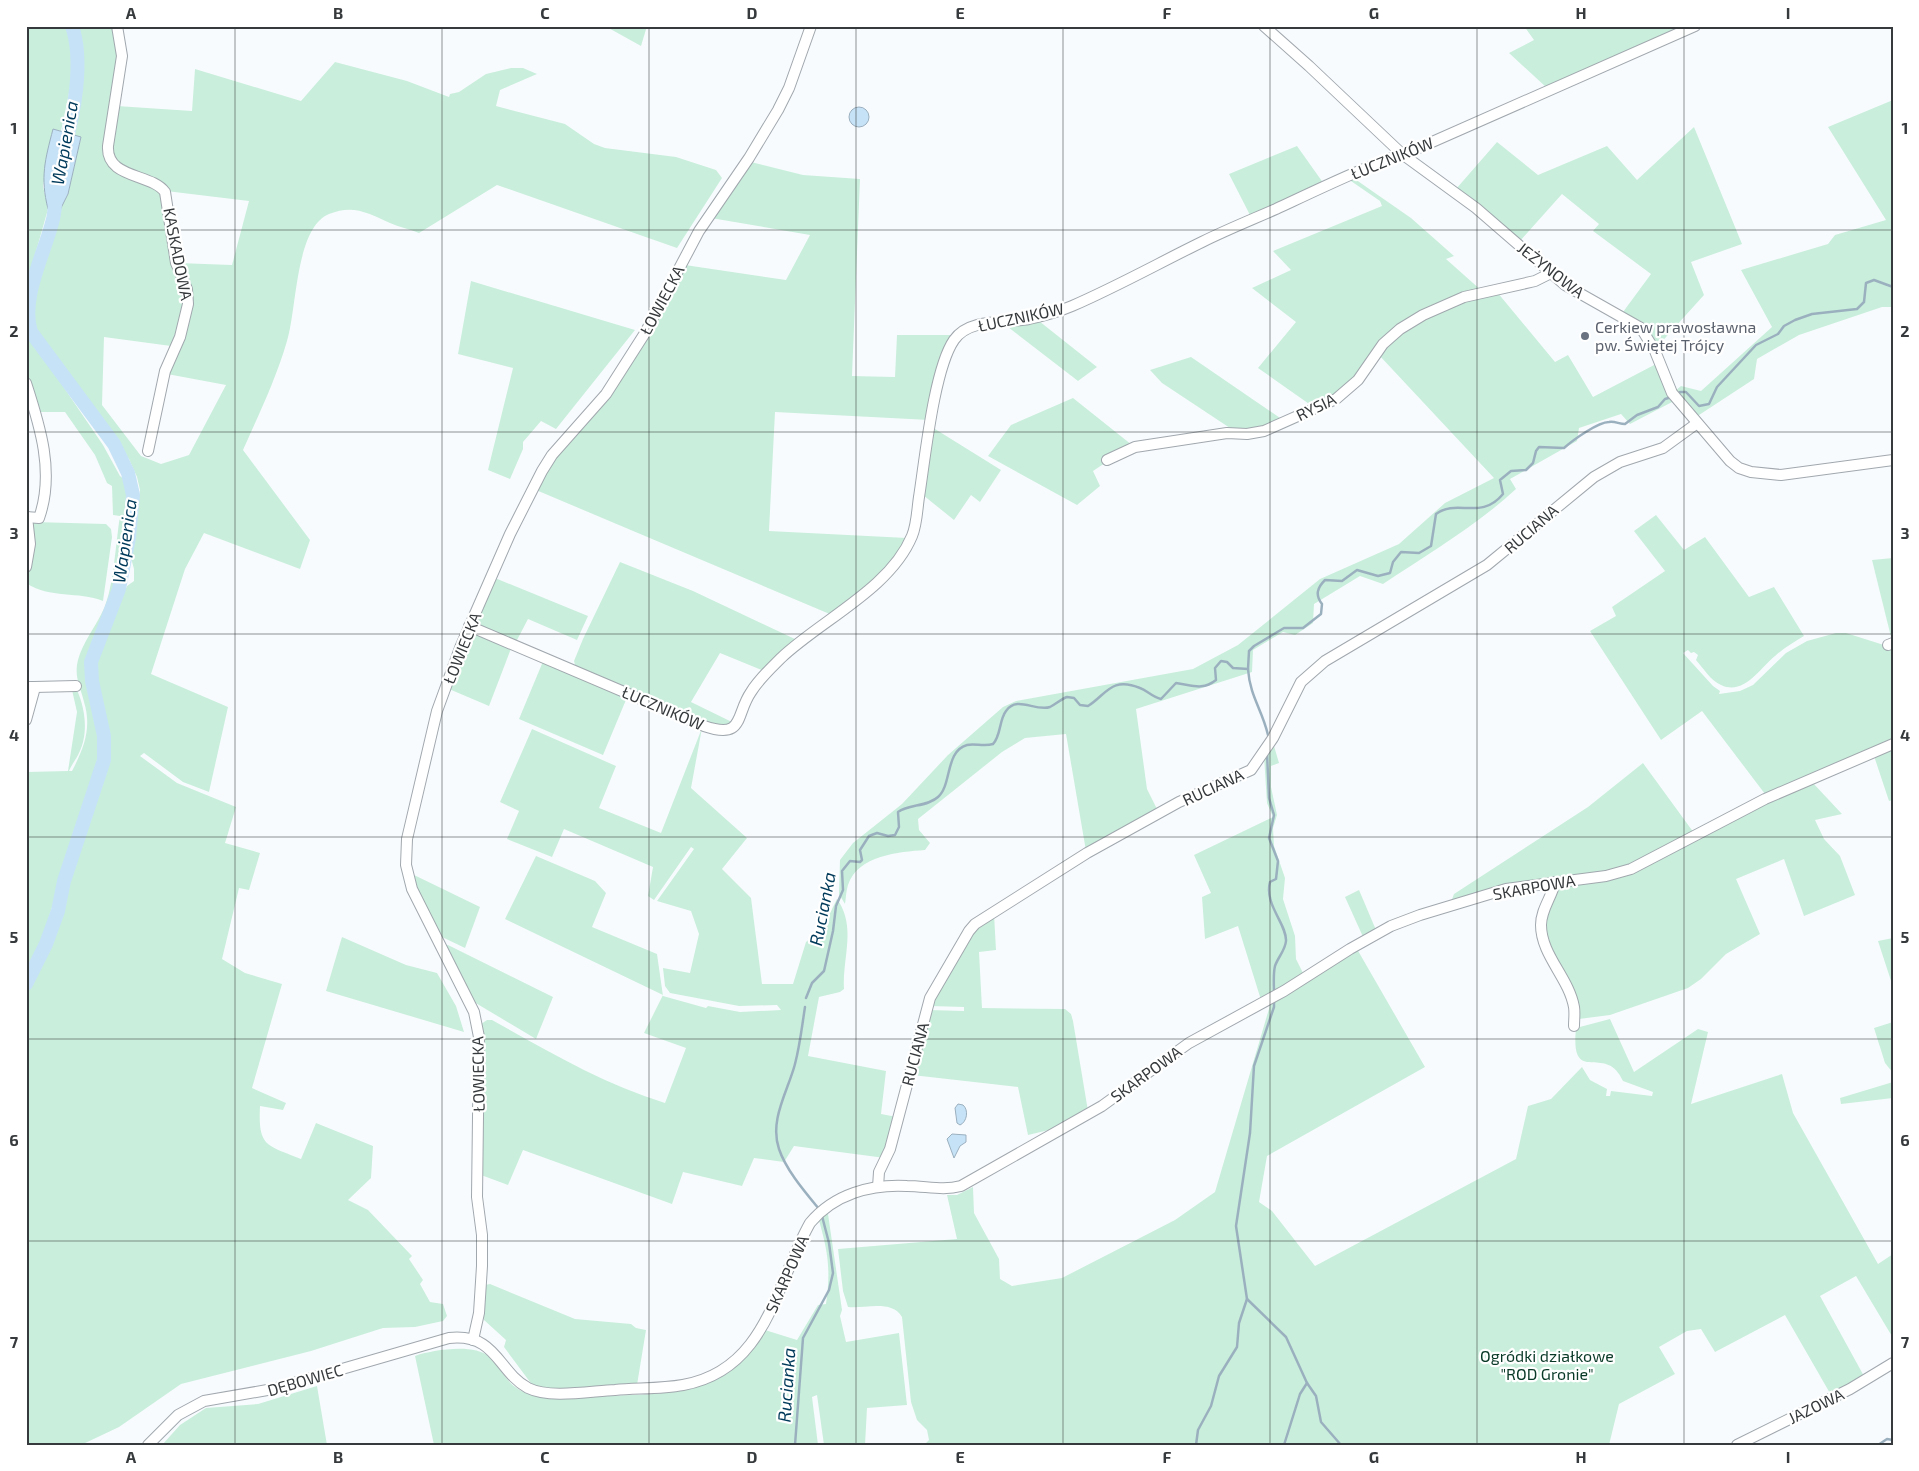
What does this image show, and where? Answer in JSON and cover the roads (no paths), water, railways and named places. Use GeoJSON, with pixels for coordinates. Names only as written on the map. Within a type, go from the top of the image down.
{"type":"FeatureCollection","features":[{"type":"Feature","properties":{"kind":"street","name":"KASKADOWA"},"geometry":{"type":"LineString","coordinates":[[117,26],[122,56],[108,146],[109,156],[120,170],[157,185],[165,192],[176,263],[187,289],[188,304],[184,324],[164,371],[148,451]]}},
{"type":"Feature","properties":{"kind":"street","name":"ŁOWIECKA"},"geometry":{"type":"LineString","coordinates":[[473,1340],[479,1312],[482,1260],[482,1235],[477,1208],[479,1037],[474,1012],[412,889],[406,865],[407,839],[433,723],[470,626],[510,534],[546,462],[606,394],[641,340],[699,231],[753,152],[778,110],[811,26]]}},
{"type":"Feature","properties":{"kind":"street","name":"JEŻYNOWA"},"geometry":{"type":"LineString","coordinates":[[1264,26],[1402,154],[1476,208],[1551,273],[1582,295],[1641,328],[1655,351],[1675,397],[1696,424],[1730,461],[1739,468],[1765,474],[1802,473],[1893,460]]}},
{"type":"Feature","properties":{"kind":"street","name":"ŁUCZNIKÓW"},"geometry":{"type":"LineString","coordinates":[[470,626],[704,726],[722,731],[731,728],[742,716],[750,693],[772,667],[802,639],[860,598],[889,569],[908,543],[917,518],[940,376],[949,348],[958,334],[972,327],[1027,319],[1070,307],[1203,242],[1365,168],[1402,154],[1695,26]]}},
{"type":"Feature","properties":{"kind":"street","name":"RYSIA"},"geometry":{"type":"LineString","coordinates":[[1106,460],[1134,447],[1227,433],[1247,434],[1264,430],[1336,399],[1358,380],[1383,344],[1400,329],[1423,315],[1464,297],[1535,281],[1551,273]]}},
{"type":"Feature","properties":{"kind":"street"},"geometry":{"type":"LineString","coordinates":[[26,383],[46,458],[46,483],[39,518],[26,517],[30,544],[26,567]]}},
{"type":"Feature","properties":{"kind":"street","name":"RUCIANA"},"geometry":{"type":"LineString","coordinates":[[878,1187],[879,1172],[890,1149],[930,998],[975,924],[1087,853],[1179,802],[1251,770],[1273,738],[1301,682],[1325,661],[1487,565],[1594,477],[1620,462],[1663,448],[1696,424]]}},
{"type":"Feature","properties":{"kind":"street"},"geometry":{"type":"LineString","coordinates":[[26,720],[30,687],[76,686]]}},
{"type":"Feature","properties":{"kind":"street","name":"SKARPOWA"},"geometry":{"type":"LineString","coordinates":[[473,1340],[496,1354],[522,1384],[540,1391],[565,1393],[671,1386],[698,1380],[725,1367],[757,1339],[802,1237],[816,1216],[840,1199],[878,1187],[908,1186],[942,1189],[961,1186],[1102,1106],[1189,1043],[1284,992],[1380,932],[1420,915],[1506,889],[1606,876],[1631,869],[1780,792],[1893,744]]}},
{"type":"Feature","properties":{"kind":"street"},"geometry":{"type":"LineString","coordinates":[[1555,882],[1552,895],[1543,909],[1541,927],[1546,945],[1574,1006],[1574,1026]]}},
{"type":"Feature","properties":{"kind":"street","name":"DĘBOWIEC"},"geometry":{"type":"LineString","coordinates":[[148,1445],[178,1414],[204,1401],[273,1390],[443,1339],[456,1337],[473,1340]]}},
{"type":"Feature","properties":{"kind":"street","name":"JAZOWA"},"geometry":{"type":"LineString","coordinates":[[1737,1445],[1850,1389],[1893,1362]]}},
{"type":"Feature","properties":{"kind":"water"},"geometry":{"type":"Polygon","coordinates":[[[855,107],[863,107],[869,113],[869,121],[863,127],[855,127],[849,121],[849,113],[855,107]]]}},
{"type":"Feature","properties":{"kind":"water"},"geometry":{"type":"Polygon","coordinates":[[[53,129],[81,137],[68,194],[59,212],[48,209],[44,187],[44,169],[53,129]]]}},
{"type":"Feature","properties":{"kind":"water"},"geometry":{"type":"Polygon","coordinates":[[[958,1104],[965,1107],[967,1113],[966,1119],[960,1125],[957,1123],[955,1108],[958,1104]]]}},
{"type":"Feature","properties":{"kind":"water"},"geometry":{"type":"Polygon","coordinates":[[[952,1134],[966,1135],[966,1142],[960,1146],[954,1158],[947,1139],[952,1134]]]}},
{"type":"Feature","properties":{"kind":"waterway","name":"Wapienica"},"geometry":{"type":"LineString","coordinates":[[64,149],[76,88],[77,55],[76,40],[72,26]]}},
{"type":"Feature","properties":{"kind":"waterway","name":"Wapienica"},"geometry":{"type":"LineString","coordinates":[[26,984],[46,944],[58,911],[64,881],[104,760],[104,736],[92,681],[91,662],[119,589],[129,538],[133,495],[128,473],[114,444],[31,332],[28,319],[31,290],[53,219],[56,192]]}},
{"type":"Feature","properties":{"kind":"waterway","name":"Rucianka"},"geometry":{"type":"LineString","coordinates":[[1677,395],[1680,392],[1686,392],[1699,406],[1709,404],[1717,387],[1756,345],[1778,334],[1784,326],[1812,314],[1857,309],[1864,302],[1866,283],[1874,280],[1893,287]]}},
{"type":"Feature","properties":{"kind":"waterway","name":"Rucianka"},"geometry":{"type":"LineString","coordinates":[[806,998],[812,983],[824,971],[833,931],[836,906],[843,890],[842,871],[850,861],[860,862],[862,860],[860,850],[869,836],[877,833],[888,836],[895,835],[899,827],[898,812],[902,809],[929,802],[938,797],[945,785],[955,754],[960,748],[967,745],[993,744],[996,741],[1002,719],[1010,706],[1021,704],[1044,708],[1050,707],[1067,697],[1074,698],[1080,705],[1088,706],[1110,688],[1122,684],[1140,688],[1161,699],[1176,683],[1201,686],[1216,680],[1215,668],[1221,661],[1227,662],[1233,668],[1248,669],[1249,651],[1254,646],[1284,628],[1303,628],[1321,614],[1322,604],[1318,598],[1318,592],[1325,580],[1342,581],[1357,570],[1378,576],[1390,573],[1393,562],[1401,552],[1419,553],[1431,546],[1436,514],[1452,508],[1478,508],[1495,502],[1503,494],[1500,480],[1511,471],[1526,470],[1533,463],[1539,447],[1564,448],[1592,428],[1611,422],[1625,424],[1637,415],[1658,407],[1665,399],[1672,397]]}},
{"type":"Feature","properties":{"kind":"waterway"},"geometry":{"type":"LineString","coordinates":[[1248,669],[1251,687],[1268,735]]}},
{"type":"Feature","properties":{"kind":"waterway"},"geometry":{"type":"LineString","coordinates":[[1267,753],[1269,798],[1274,815],[1269,838],[1278,861],[1276,879],[1270,882],[1269,890],[1270,899],[1283,928],[1286,941],[1275,966],[1274,993]]}},
{"type":"Feature","properties":{"kind":"waterway"},"geometry":{"type":"LineString","coordinates":[[1196,1445],[1198,1430],[1211,1406],[1219,1376],[1237,1347],[1239,1323],[1247,1299],[1236,1226],[1250,1133],[1254,1066],[1274,1007],[1274,999]]}},
{"type":"Feature","properties":{"kind":"waterway","name":"Rucianka"},"geometry":{"type":"LineString","coordinates":[[805,1007],[795,1064],[776,1127],[779,1149],[786,1165],[819,1209]]}},
{"type":"Feature","properties":{"kind":"waterway","name":"Rucianka"},"geometry":{"type":"LineString","coordinates":[[795,1445],[803,1338],[829,1290],[833,1273],[829,1243],[822,1216]]}},
{"type":"Feature","properties":{"kind":"waterway"},"geometry":{"type":"LineString","coordinates":[[1247,1299],[1286,1337],[1307,1383],[1316,1396],[1321,1422],[1341,1445]]}},
{"type":"Feature","properties":{"kind":"waterway"},"geometry":{"type":"LineString","coordinates":[[1284,1445],[1300,1394],[1307,1383]]}},
{"type":"Feature","properties":{"kind":"waterway"},"geometry":{"type":"LineString","coordinates":[[1878,1445],[1887,1439],[1893,1440]]}},
{"type":"Feature","properties":{"kind":"place","name":"Cerkiew prawosławna pw. Świętej Trójcy"},"geometry":{"type":"Point","coordinates":[1585,336]}},
{"type":"Feature","properties":{"kind":"park label","name":"Ogródki działkowe \"ROD Gronie\""},"geometry":{"type":"Point","coordinates":[1547,1365]}}]}
